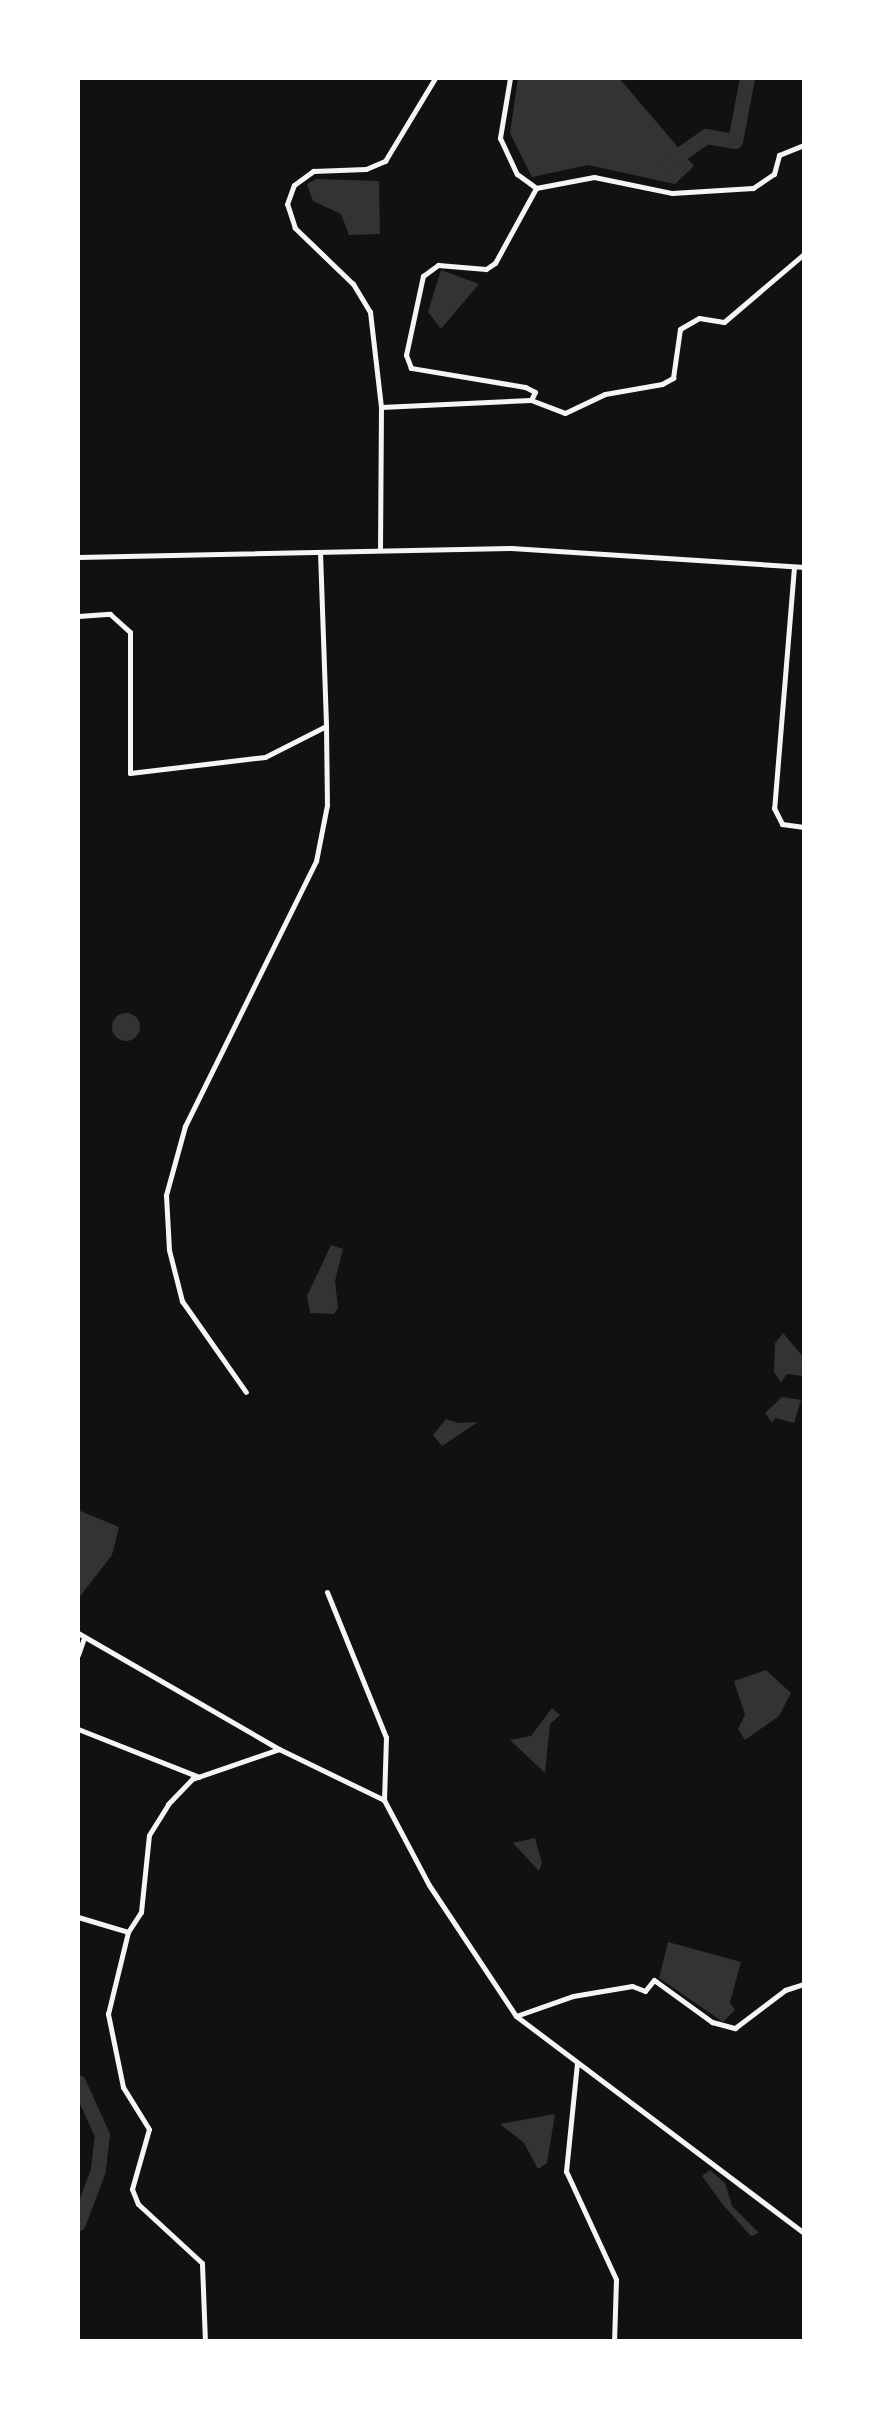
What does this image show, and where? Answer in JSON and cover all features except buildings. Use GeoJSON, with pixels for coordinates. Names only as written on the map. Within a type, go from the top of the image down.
{"type":"FeatureCollection","features":[{"type":"Feature","properties":{"kind":"street"},"geometry":{"type":"LineString","coordinates":[[380,550],[381,407],[365,298],[295,228],[289,194],[313,171],[385,161],[434,78]]}},
{"type":"Feature","properties":{"kind":"street"},"geometry":{"type":"LineString","coordinates":[[510,78],[500,138],[517,174],[536,188],[594,177],[672,193],[753,188],[774,174],[780,155],[804,146]]}},
{"type":"Feature","properties":{"kind":"street"},"geometry":{"type":"LineString","coordinates":[[531,400],[535,392],[526,387],[411,368],[406,354],[423,276],[438,264],[486,268],[495,262],[536,188]]}},
{"type":"Feature","properties":{"kind":"street"},"geometry":{"type":"LineString","coordinates":[[381,407],[531,400],[566,413],[605,394],[662,384],[673,378],[680,328],[700,318],[724,322],[804,254]]}},
{"type":"Feature","properties":{"kind":"street"},"geometry":{"type":"LineString","coordinates":[[78,557],[547,549],[804,568]]}},
{"type":"Feature","properties":{"kind":"street"},"geometry":{"type":"LineString","coordinates":[[246,1392],[182,1302],[168,1250],[166,1195],[185,1126],[316,861],[327,805],[320,552]]}},
{"type":"Feature","properties":{"kind":"street"},"geometry":{"type":"LineString","coordinates":[[794,567],[774,808],[782,824],[804,827]]}},
{"type":"Feature","properties":{"kind":"street"},"geometry":{"type":"LineString","coordinates":[[78,616],[110,614],[130,632],[130,772],[264,757],[326,726]]}},
{"type":"Feature","properties":{"kind":"street"},"geometry":{"type":"LineString","coordinates":[[327,1592],[386,1737],[384,1800],[429,1885],[516,2016],[804,2233]]}},
{"type":"Feature","properties":{"kind":"street"},"geometry":{"type":"LineString","coordinates":[[78,1655],[81,1635],[280,1749],[384,1800]]}},
{"type":"Feature","properties":{"kind":"street"},"geometry":{"type":"LineString","coordinates":[[78,1728],[199,1776]]}},
{"type":"Feature","properties":{"kind":"street"},"geometry":{"type":"LineString","coordinates":[[206,2342],[202,2264],[138,2204],[132,2189],[148,2129],[123,2087],[108,2014],[128,1932],[140,1912],[149,1835],[168,1804],[199,1776],[280,1749]]}},
{"type":"Feature","properties":{"kind":"street"},"geometry":{"type":"LineString","coordinates":[[78,1917],[128,1932]]}},
{"type":"Feature","properties":{"kind":"street"},"geometry":{"type":"LineString","coordinates":[[516,2016],[573,1996],[632,1986],[645,1991],[654,1980],[712,2022],[735,2028],[775,1996],[804,1984]]}},
{"type":"Feature","properties":{"kind":"street"},"geometry":{"type":"LineString","coordinates":[[577,2063],[566,2171],[616,2279],[614,2342]]}},
{"type":"Feature","properties":{"kind":"shaded area"},"geometry":{"type":"Polygon","coordinates":[[[518,78],[619,78],[694,166],[675,184],[588,165],[532,177],[510,133],[518,78]]]}},
{"type":"Feature","properties":{"kind":"shaded area"},"geometry":{"type":"Polygon","coordinates":[[[316,179],[379,181],[380,234],[349,235],[341,214],[313,201],[307,184],[316,179]]]}},
{"type":"Feature","properties":{"kind":"shaded area"},"geometry":{"type":"Polygon","coordinates":[[[441,270],[479,284],[441,329],[428,312],[441,270]]]}},
{"type":"Feature","properties":{"kind":"shaded area"},"geometry":{"type":"Polygon","coordinates":[[[126,1013],[136,1017],[140,1027],[136,1037],[126,1041],[116,1037],[112,1027],[116,1017],[126,1013]]]}},
{"type":"Feature","properties":{"kind":"shaded area"},"geometry":{"type":"Polygon","coordinates":[[[331,1245],[343,1249],[335,1281],[338,1308],[334,1314],[310,1313],[307,1296],[331,1245]]]}},
{"type":"Feature","properties":{"kind":"shaded area"},"geometry":{"type":"Polygon","coordinates":[[[783,1333],[804,1358],[804,1376],[787,1374],[781,1382],[774,1372],[775,1343],[783,1333]]]}},
{"type":"Feature","properties":{"kind":"shaded area"},"geometry":{"type":"Polygon","coordinates":[[[782,1397],[801,1400],[794,1423],[775,1418],[772,1423],[765,1413],[782,1397]]]}},
{"type":"Feature","properties":{"kind":"shaded area"},"geometry":{"type":"Polygon","coordinates":[[[446,1419],[478,1422],[442,1446],[433,1435],[446,1419]]]}},
{"type":"Feature","properties":{"kind":"shaded area"},"geometry":{"type":"Polygon","coordinates":[[[78,1510],[119,1527],[112,1555],[78,1599],[78,1510]]]}},
{"type":"Feature","properties":{"kind":"shaded area"},"geometry":{"type":"Polygon","coordinates":[[[766,1670],[791,1693],[779,1716],[745,1740],[738,1729],[745,1715],[734,1681],[766,1670]]]}},
{"type":"Feature","properties":{"kind":"shaded area"},"geometry":{"type":"Polygon","coordinates":[[[552,1708],[560,1715],[550,1724],[545,1773],[510,1740],[531,1736],[552,1708]]]}},
{"type":"Feature","properties":{"kind":"shaded area"},"geometry":{"type":"Polygon","coordinates":[[[535,1838],[542,1863],[539,1871],[513,1843],[535,1838]]]}},
{"type":"Feature","properties":{"kind":"shaded area"},"geometry":{"type":"Polygon","coordinates":[[[668,1942],[741,1962],[730,2002],[735,2010],[723,2022],[659,1978],[668,1942]]]}},
{"type":"Feature","properties":{"kind":"shaded area"},"geometry":{"type":"Polygon","coordinates":[[[555,2114],[547,2163],[538,2169],[524,2143],[500,2124],[555,2114]]]}},
{"type":"Feature","properties":{"kind":"shaded area"},"geometry":{"type":"Polygon","coordinates":[[[710,2170],[725,2183],[732,2206],[759,2233],[751,2236],[723,2205],[702,2176],[710,2170]]]}},
{"type":"Feature","properties":{"kind":"waterway"},"geometry":{"type":"LineString","coordinates":[[669,162],[706,136],[735,141],[747,78]]}},
{"type":"Feature","properties":{"kind":"waterway"},"geometry":{"type":"LineString","coordinates":[[78,2082],[102,2135],[98,2170],[78,2223]]}}]}
